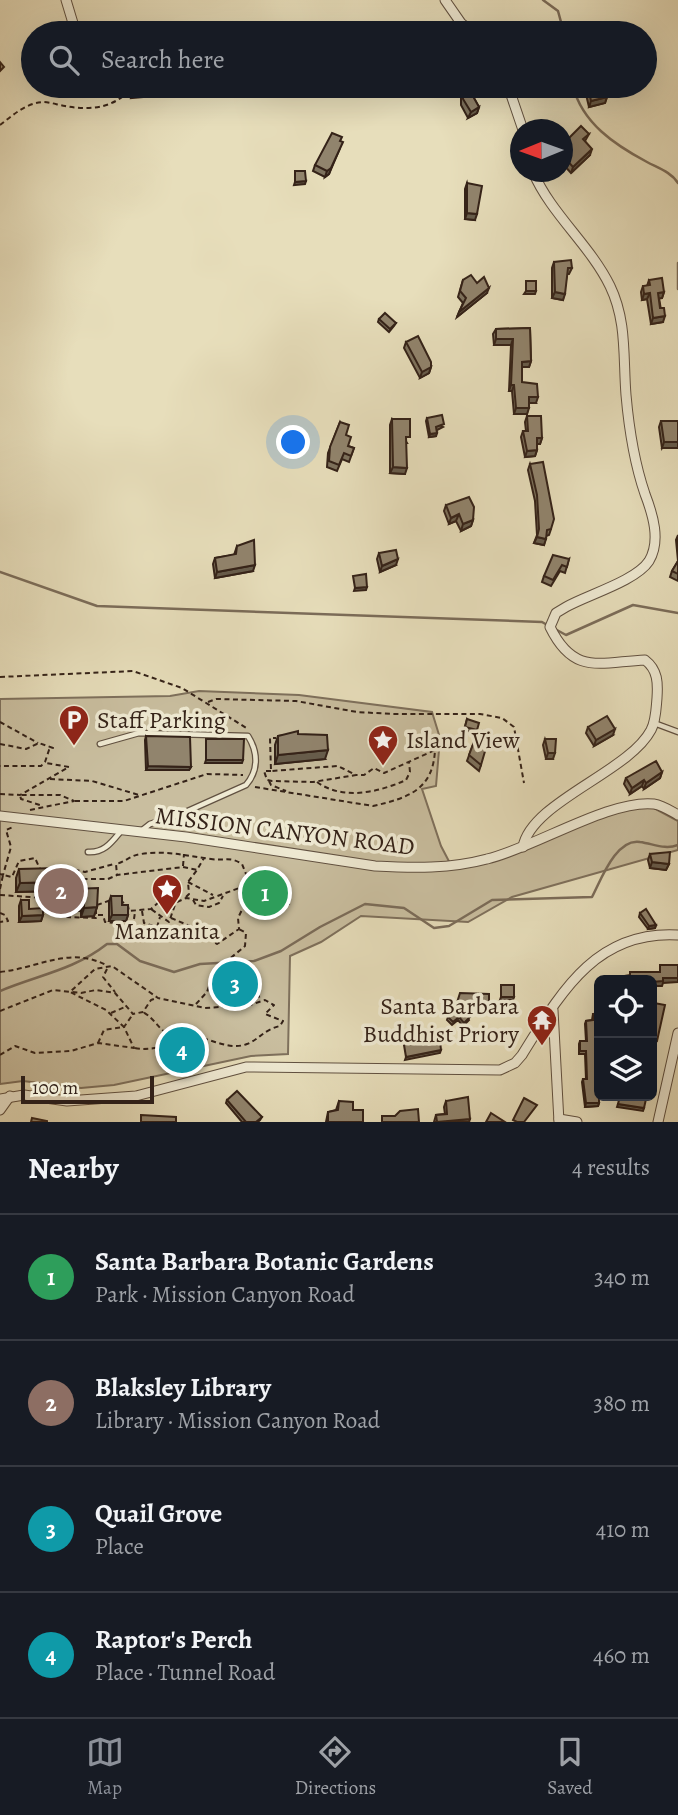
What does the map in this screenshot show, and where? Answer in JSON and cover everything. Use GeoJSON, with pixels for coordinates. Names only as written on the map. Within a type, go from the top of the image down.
{"type":"FeatureCollection","features":[{"type":"Feature","properties":{"kind":"street"},"geometry":{"type":"LineString","coordinates":[[66,0],[72,21]]}},
{"type":"Feature","properties":{"kind":"street"},"geometry":{"type":"LineString","coordinates":[[445,0],[460,21]]}},
{"type":"Feature","properties":{"kind":"street"},"geometry":{"type":"LineString","coordinates":[[512,98],[519,119]]}},
{"type":"Feature","properties":{"kind":"street"},"geometry":{"type":"LineString","coordinates":[[523,847],[524,839],[534,826],[572,795],[630,756],[642,744],[653,723],[657,681],[650,663],[645,660],[617,664],[574,659],[557,640],[551,620],[566,607],[642,570],[656,540],[652,513],[635,464],[626,395],[622,317],[601,269],[539,182]]}},
{"type":"Feature","properties":{"kind":"street","name":"MISSION CANYON ROAD"},"geometry":{"type":"LineString","coordinates":[[0,816],[405,868],[465,864],[523,847],[584,820],[642,803],[658,804],[678,815]]}},
{"type":"Feature","properties":{"kind":"street"},"geometry":{"type":"LineString","coordinates":[[0,1099],[10,1096],[67,1101],[136,1096],[246,1067],[500,1070],[515,1063],[522,1055],[573,979],[598,957],[637,937],[678,935]]}},
{"type":"Feature","properties":{"kind":"street"},"geometry":{"type":"LineString","coordinates":[[553,1010],[559,1120],[577,1122]]}},
{"type":"Feature","properties":{"kind":"street"},"geometry":{"type":"LineString","coordinates":[[658,1122],[678,1033]]}},
{"type":"Feature","properties":{"kind":"street"},"geometry":{"type":"LineString","coordinates":[[0,1110],[10,1096]]}},
{"type":"Feature","properties":{"kind":"lane"},"geometry":{"type":"LineString","coordinates":[[653,723],[678,732]]}},
{"type":"Feature","properties":{"kind":"lane"},"geometry":{"type":"LineString","coordinates":[[100,744],[139,733],[247,736],[252,743],[256,762],[247,783],[181,814],[150,824],[140,832]]}},
{"type":"Feature","properties":{"kind":"lane"},"geometry":{"type":"LineString","coordinates":[[88,852],[96,852],[109,846],[122,830]]}},
{"type":"Feature","properties":{"kind":"path"},"geometry":{"type":"LineString","coordinates":[[0,125],[23,108],[44,102],[83,109],[104,108],[121,98]]}},
{"type":"Feature","properties":{"kind":"path"},"geometry":{"type":"LineString","coordinates":[[0,677],[133,671],[182,688],[208,702],[212,710],[245,726],[250,732],[247,736]]}},
{"type":"Feature","properties":{"kind":"path"},"geometry":{"type":"LineString","coordinates":[[208,702],[216,699],[296,701],[357,712],[480,714],[502,718],[514,727],[524,783]]}},
{"type":"Feature","properties":{"kind":"path"},"geometry":{"type":"LineString","coordinates":[[0,722],[53,748],[49,750],[41,766],[0,766]]}},
{"type":"Feature","properties":{"kind":"path"},"geometry":{"type":"LineString","coordinates":[[271,771],[270,738],[286,738]]}},
{"type":"Feature","properties":{"kind":"path"},"geometry":{"type":"LineString","coordinates":[[1,743],[26,749],[39,743]]}},
{"type":"Feature","properties":{"kind":"path"},"geometry":{"type":"LineString","coordinates":[[252,743],[270,743]]}},
{"type":"Feature","properties":{"kind":"path"},"geometry":{"type":"LineString","coordinates":[[247,783],[373,806],[415,792],[427,783],[435,750],[384,773],[374,768],[364,775],[316,781],[269,781]]}},
{"type":"Feature","properties":{"kind":"path"},"geometry":{"type":"LineString","coordinates":[[20,794],[69,767],[45,762]]}},
{"type":"Feature","properties":{"kind":"path"},"geometry":{"type":"LineString","coordinates":[[316,781],[339,792],[365,794],[406,780],[410,772],[409,762]]}},
{"type":"Feature","properties":{"kind":"path"},"geometry":{"type":"LineString","coordinates":[[286,792],[282,787],[271,785],[264,771],[338,766],[356,775]]}},
{"type":"Feature","properties":{"kind":"path"},"geometry":{"type":"LineString","coordinates":[[20,794],[21,799],[40,805],[74,801],[124,801],[207,774],[241,775],[254,770]]}},
{"type":"Feature","properties":{"kind":"path"},"geometry":{"type":"LineString","coordinates":[[49,778],[52,781],[92,781],[139,795]]}},
{"type":"Feature","properties":{"kind":"path"},"geometry":{"type":"LineString","coordinates":[[0,794],[60,795],[74,801]]}},
{"type":"Feature","properties":{"kind":"path"},"geometry":{"type":"LineString","coordinates":[[21,811],[39,808],[40,805]]}},
{"type":"Feature","properties":{"kind":"path"},"geometry":{"type":"LineString","coordinates":[[0,889],[11,847],[6,830],[18,827]]}},
{"type":"Feature","properties":{"kind":"path"},"geometry":{"type":"LineString","coordinates":[[46,874],[57,866],[85,872],[116,864],[139,854],[227,858],[239,862],[252,889],[238,918],[239,929]]}},
{"type":"Feature","properties":{"kind":"path"},"geometry":{"type":"LineString","coordinates":[[183,867],[184,854]]}},
{"type":"Feature","properties":{"kind":"path"},"geometry":{"type":"LineString","coordinates":[[12,877],[19,861],[25,859],[35,858],[40,873]]}},
{"type":"Feature","properties":{"kind":"path"},"geometry":{"type":"LineString","coordinates":[[186,898],[189,894],[188,882],[204,858]]}},
{"type":"Feature","properties":{"kind":"path"},"geometry":{"type":"LineString","coordinates":[[116,864],[117,875]]}},
{"type":"Feature","properties":{"kind":"path"},"geometry":{"type":"LineString","coordinates":[[69,878],[89,880],[183,867],[197,870]]}},
{"type":"Feature","properties":{"kind":"path"},"geometry":{"type":"LineString","coordinates":[[2,875],[21,876]]}},
{"type":"Feature","properties":{"kind":"path"},"geometry":{"type":"LineString","coordinates":[[188,882],[214,896]]}},
{"type":"Feature","properties":{"kind":"path"},"geometry":{"type":"LineString","coordinates":[[176,902],[186,898],[204,901],[251,884]]}},
{"type":"Feature","properties":{"kind":"path"},"geometry":{"type":"LineString","coordinates":[[0,895],[46,898],[50,911],[63,917],[96,918],[97,905],[107,900],[123,900],[129,911],[151,909],[160,901],[161,890],[167,890],[176,902]]}},
{"type":"Feature","properties":{"kind":"path"},"geometry":{"type":"LineString","coordinates":[[193,900],[196,905],[209,907],[219,903],[224,895]]}},
{"type":"Feature","properties":{"kind":"path"},"geometry":{"type":"LineString","coordinates":[[151,909],[169,922],[176,902]]}},
{"type":"Feature","properties":{"kind":"path"},"geometry":{"type":"LineString","coordinates":[[142,910],[144,923],[151,927],[157,927],[160,916]]}},
{"type":"Feature","properties":{"kind":"path"},"geometry":{"type":"LineString","coordinates":[[134,919],[135,911]]}},
{"type":"Feature","properties":{"kind":"path"},"geometry":{"type":"LineString","coordinates":[[0,913],[7,915],[7,921],[0,922]]}},
{"type":"Feature","properties":{"kind":"path"},"geometry":{"type":"LineString","coordinates":[[96,915],[103,915],[105,922],[126,924]]}},
{"type":"Feature","properties":{"kind":"path"},"geometry":{"type":"LineString","coordinates":[[171,918],[190,926],[217,944],[239,929]]}},
{"type":"Feature","properties":{"kind":"path"},"geometry":{"type":"LineString","coordinates":[[195,1005],[208,992],[214,972],[245,946],[246,933],[239,929]]}},
{"type":"Feature","properties":{"kind":"path"},"geometry":{"type":"LineString","coordinates":[[0,972],[26,969],[70,955],[90,957],[115,967],[158,998],[205,1008],[271,1001],[274,1005],[265,1014],[283,1021],[280,1026],[265,1030],[247,1044],[222,1045],[163,1031],[155,1018],[142,1012],[133,1014],[124,1027],[104,1030],[98,1043]]}},
{"type":"Feature","properties":{"kind":"path"},"geometry":{"type":"LineString","coordinates":[[70,992],[95,969],[108,966]]}},
{"type":"Feature","properties":{"kind":"path"},"geometry":{"type":"LineString","coordinates":[[108,966],[103,977],[133,1014]]}},
{"type":"Feature","properties":{"kind":"path"},"geometry":{"type":"LineString","coordinates":[[219,969],[250,975],[261,1000]]}},
{"type":"Feature","properties":{"kind":"path"},"geometry":{"type":"LineString","coordinates":[[0,1011],[53,990],[115,993]]}},
{"type":"Feature","properties":{"kind":"path"},"geometry":{"type":"LineString","coordinates":[[70,992],[110,1014],[124,1027],[134,1048]]}},
{"type":"Feature","properties":{"kind":"path"},"geometry":{"type":"LineString","coordinates":[[142,1012],[151,1000],[158,998]]}},
{"type":"Feature","properties":{"kind":"path"},"geometry":{"type":"LineString","coordinates":[[110,1014],[127,1006]]}},
{"type":"Feature","properties":{"kind":"path"},"geometry":{"type":"LineString","coordinates":[[0,1055],[15,1045],[35,1053],[71,1051],[98,1043],[146,1050],[174,1045],[182,1042],[185,1036]]}},
{"type":"Feature","properties":{"kind":"shaded area"},"geometry":{"type":"Polygon","coordinates":[[[199,691],[299,695],[432,712],[440,738],[436,786],[422,789],[441,846],[453,869],[636,806],[652,807],[678,821],[678,850],[512,897],[468,922],[361,916],[321,942],[290,956],[288,1054],[251,1056],[114,1085],[81,1088],[23,1081],[0,1084],[0,699],[170,696],[199,691]]]}},
{"type":"Feature","properties":{"kind":"building"},"geometry":{"type":"Polygon","coordinates":[[[474,98],[479,107],[471,112],[463,99],[474,98]]]}},
{"type":"Feature","properties":{"kind":"building"},"geometry":{"type":"Polygon","coordinates":[[[581,126],[589,134],[583,139],[592,149],[573,167],[573,134],[581,126]]]}},
{"type":"Feature","properties":{"kind":"building"},"geometry":{"type":"Polygon","coordinates":[[[332,133],[342,137],[340,141],[343,142],[327,171],[315,165],[332,133]]]}},
{"type":"Feature","properties":{"kind":"building"},"geometry":{"type":"Polygon","coordinates":[[[295,171],[305,171],[306,181],[295,182],[295,171]]]}},
{"type":"Feature","properties":{"kind":"building"},"geometry":{"type":"Polygon","coordinates":[[[467,183],[482,186],[477,214],[467,213],[467,183]]]}},
{"type":"Feature","properties":{"kind":"building"},"geometry":{"type":"Polygon","coordinates":[[[571,260],[572,268],[568,268],[565,294],[555,292],[554,262],[571,260]]]}},
{"type":"Feature","properties":{"kind":"building"},"geometry":{"type":"Polygon","coordinates":[[[471,275],[477,283],[484,277],[489,288],[459,312],[466,298],[460,291],[463,280],[471,275]]]}},
{"type":"Feature","properties":{"kind":"building"},"geometry":{"type":"Polygon","coordinates":[[[662,278],[664,292],[658,293],[660,308],[664,308],[665,316],[653,318],[650,293],[644,294],[643,286],[650,285],[649,280],[662,278]]]}},
{"type":"Feature","properties":{"kind":"building"},"geometry":{"type":"Polygon","coordinates":[[[526,281],[536,281],[536,291],[526,291],[526,281]]]}},
{"type":"Feature","properties":{"kind":"building"},"geometry":{"type":"Polygon","coordinates":[[[385,313],[396,323],[390,329],[379,319],[385,313]]]}},
{"type":"Feature","properties":{"kind":"building"},"geometry":{"type":"Polygon","coordinates":[[[530,328],[531,361],[522,362],[522,382],[537,384],[538,397],[529,397],[529,408],[516,408],[514,385],[511,385],[513,339],[496,339],[496,329],[530,328]]]}},
{"type":"Feature","properties":{"kind":"building"},"geometry":{"type":"Polygon","coordinates":[[[418,336],[431,362],[431,367],[422,372],[406,342],[418,336]]]}},
{"type":"Feature","properties":{"kind":"building"},"geometry":{"type":"Polygon","coordinates":[[[442,415],[444,424],[436,427],[437,433],[430,434],[427,418],[442,415]]]}},
{"type":"Feature","properties":{"kind":"building"},"geometry":{"type":"Polygon","coordinates":[[[527,416],[541,416],[542,438],[537,438],[537,450],[527,451],[523,431],[528,431],[527,416]]]}},
{"type":"Feature","properties":{"kind":"building"},"geometry":{"type":"Polygon","coordinates":[[[392,419],[410,419],[410,437],[406,437],[407,468],[393,467],[392,419]]]}},
{"type":"Feature","properties":{"kind":"building"},"geometry":{"type":"Polygon","coordinates":[[[661,421],[678,421],[678,442],[664,442],[661,421]]]}},
{"type":"Feature","properties":{"kind":"building"},"geometry":{"type":"Polygon","coordinates":[[[340,422],[349,425],[346,435],[351,437],[348,446],[354,448],[351,456],[344,453],[339,465],[329,461],[330,447],[340,422]]]}},
{"type":"Feature","properties":{"kind":"building"},"geometry":{"type":"Polygon","coordinates":[[[543,462],[554,519],[551,529],[547,530],[546,539],[537,537],[537,495],[530,464],[543,462]]]}},
{"type":"Feature","properties":{"kind":"building"},"geometry":{"type":"Polygon","coordinates":[[[469,497],[474,507],[473,520],[463,524],[459,514],[451,518],[446,505],[469,497]]]}},
{"type":"Feature","properties":{"kind":"building"},"geometry":{"type":"Polygon","coordinates":[[[254,540],[255,565],[217,572],[215,558],[236,554],[237,546],[254,540]]]}},
{"type":"Feature","properties":{"kind":"building"},"geometry":{"type":"Polygon","coordinates":[[[396,550],[398,559],[382,566],[379,553],[396,550]]]}},
{"type":"Feature","properties":{"kind":"building"},"geometry":{"type":"Polygon","coordinates":[[[553,555],[569,559],[567,567],[562,565],[553,580],[544,576],[553,555]]]}},
{"type":"Feature","properties":{"kind":"building"},"geometry":{"type":"Polygon","coordinates":[[[678,561],[678,574],[672,571],[678,561]]]}},
{"type":"Feature","properties":{"kind":"building"},"geometry":{"type":"Polygon","coordinates":[[[366,574],[367,587],[355,588],[353,576],[366,574]]]}},
{"type":"Feature","properties":{"kind":"building"},"geometry":{"type":"Polygon","coordinates":[[[607,716],[615,729],[596,740],[588,727],[607,716]]]}},
{"type":"Feature","properties":{"kind":"building"},"geometry":{"type":"Polygon","coordinates":[[[467,719],[479,723],[477,730],[465,727],[467,719]]]}},
{"type":"Feature","properties":{"kind":"building"},"geometry":{"type":"Polygon","coordinates":[[[298,731],[298,734],[327,735],[328,750],[278,755],[278,736],[298,731]]]}},
{"type":"Feature","properties":{"kind":"building"},"geometry":{"type":"Polygon","coordinates":[[[483,731],[490,734],[481,765],[469,755],[474,742],[478,744],[483,731]]]}},
{"type":"Feature","properties":{"kind":"building"},"geometry":{"type":"Polygon","coordinates":[[[146,736],[190,737],[191,767],[148,766],[146,736]]]}},
{"type":"Feature","properties":{"kind":"building"},"geometry":{"type":"Polygon","coordinates":[[[206,739],[244,739],[243,760],[206,760],[206,739]]]}},
{"type":"Feature","properties":{"kind":"building"},"geometry":{"type":"Polygon","coordinates":[[[545,739],[556,739],[555,753],[548,753],[545,739]]]}},
{"type":"Feature","properties":{"kind":"building"},"geometry":{"type":"Polygon","coordinates":[[[656,761],[662,772],[646,783],[644,780],[632,788],[626,778],[656,761]]]}},
{"type":"Feature","properties":{"kind":"building"},"geometry":{"type":"Polygon","coordinates":[[[670,852],[669,864],[652,862],[650,854],[670,852]]]}},
{"type":"Feature","properties":{"kind":"building"},"geometry":{"type":"Polygon","coordinates":[[[57,868],[57,876],[74,876],[74,887],[57,887],[57,882],[20,883],[19,869],[57,868]]]}},
{"type":"Feature","properties":{"kind":"building"},"geometry":{"type":"Polygon","coordinates":[[[98,888],[97,907],[84,908],[84,902],[74,902],[73,889],[98,888]]]}},
{"type":"Feature","properties":{"kind":"building"},"geometry":{"type":"Polygon","coordinates":[[[111,896],[122,896],[122,905],[128,905],[128,915],[112,915],[111,896]]]}},
{"type":"Feature","properties":{"kind":"building"},"geometry":{"type":"Polygon","coordinates":[[[288,898],[289,904],[283,906],[282,899],[288,898]]]}},
{"type":"Feature","properties":{"kind":"building"},"geometry":{"type":"Polygon","coordinates":[[[21,900],[29,900],[29,909],[43,908],[43,915],[22,916],[21,900]]]}},
{"type":"Feature","properties":{"kind":"building"},"geometry":{"type":"Polygon","coordinates":[[[646,909],[656,925],[649,926],[640,913],[646,909]]]}},
{"type":"Feature","properties":{"kind":"building"},"geometry":{"type":"Polygon","coordinates":[[[660,965],[678,965],[678,978],[663,978],[663,981],[657,982],[657,975],[630,975],[630,972],[660,972],[660,965]]]}},
{"type":"Feature","properties":{"kind":"building"},"geometry":{"type":"Polygon","coordinates":[[[501,985],[514,985],[514,997],[501,997],[501,985]]]}},
{"type":"Feature","properties":{"kind":"building"},"geometry":{"type":"Polygon","coordinates":[[[460,993],[489,994],[489,1007],[461,1006],[470,1017],[464,1023],[459,1017],[453,1022],[448,1017],[455,1009],[460,993]]]}},
{"type":"Feature","properties":{"kind":"building"},"geometry":{"type":"Polygon","coordinates":[[[657,1004],[665,1005],[657,1041],[657,1004]]]}},
{"type":"Feature","properties":{"kind":"building"},"geometry":{"type":"Polygon","coordinates":[[[594,1020],[594,1101],[599,1103],[586,1103],[583,1079],[587,1079],[586,1051],[580,1051],[580,1041],[587,1041],[586,1021],[594,1020]]]}},
{"type":"Feature","properties":{"kind":"building"},"geometry":{"type":"Polygon","coordinates":[[[432,1033],[433,1041],[440,1041],[441,1050],[406,1057],[404,1045],[407,1036],[432,1033]]]}},
{"type":"Feature","properties":{"kind":"building"},"geometry":{"type":"Polygon","coordinates":[[[237,1091],[262,1117],[256,1122],[246,1122],[227,1100],[237,1091]]]}},
{"type":"Feature","properties":{"kind":"building"},"geometry":{"type":"Polygon","coordinates":[[[468,1097],[470,1119],[437,1122],[436,1115],[447,1114],[446,1101],[468,1097]]]}},
{"type":"Feature","properties":{"kind":"building"},"geometry":{"type":"Polygon","coordinates":[[[524,1098],[537,1105],[524,1122],[517,1122],[513,1120],[524,1098]]]}},
{"type":"Feature","properties":{"kind":"building"},"geometry":{"type":"Polygon","coordinates":[[[339,1101],[353,1102],[353,1110],[363,1110],[363,1122],[328,1122],[328,1112],[338,1110],[339,1101]]]}},
{"type":"Feature","properties":{"kind":"building"},"geometry":{"type":"Polygon","coordinates":[[[619,1101],[646,1101],[644,1108],[618,1104],[619,1101]]]}},
{"type":"Feature","properties":{"kind":"building"},"geometry":{"type":"Polygon","coordinates":[[[418,1109],[419,1122],[382,1122],[382,1116],[395,1116],[400,1111],[418,1109]]]}},
{"type":"Feature","properties":{"kind":"building"},"geometry":{"type":"Polygon","coordinates":[[[491,1113],[505,1122],[486,1122],[491,1113]]]}},
{"type":"Feature","properties":{"kind":"building"},"geometry":{"type":"Polygon","coordinates":[[[141,1115],[176,1117],[176,1122],[141,1122],[141,1115]]]}},
{"type":"Feature","properties":{"kind":"building"},"geometry":{"type":"Polygon","coordinates":[[[32,1118],[47,1121],[47,1122],[31,1122],[32,1118]]]}},
{"type":"Feature","properties":{"kind":"waterway"},"geometry":{"type":"LineString","coordinates":[[543,0],[558,11],[561,21]]}},
{"type":"Feature","properties":{"kind":"waterway"},"geometry":{"type":"LineString","coordinates":[[577,98],[601,132],[623,148],[668,173],[678,183]]}},
{"type":"Feature","properties":{"kind":"waterway"},"geometry":{"type":"LineString","coordinates":[[678,263],[678,289]]}},
{"type":"Feature","properties":{"kind":"waterway"},"geometry":{"type":"LineString","coordinates":[[0,572],[97,606],[542,622],[549,626]]}},
{"type":"Feature","properties":{"kind":"waterway"},"geometry":{"type":"LineString","coordinates":[[555,629],[566,635],[633,605],[678,613]]}},
{"type":"Feature","properties":{"kind":"waterway"},"geometry":{"type":"LineString","coordinates":[[0,991],[69,966],[107,944],[117,944],[140,961],[174,972],[200,964],[254,961],[281,951],[365,904],[404,908],[434,928],[449,926],[492,900],[592,897],[610,862],[624,847],[640,842],[664,847],[678,845]]}},
{"type":"Feature","properties":{"kind":"place","name":"Staff Parking"},"geometry":{"type":"Point","coordinates":[74,747]}},
{"type":"Feature","properties":{"kind":"place","name":"Island View"},"geometry":{"type":"Point","coordinates":[383,767]}},
{"type":"Feature","properties":{"kind":"place","name":"Blaksley Library"},"geometry":{"type":"Point","coordinates":[61,891]}},
{"type":"Feature","properties":{"kind":"place","name":"Santa Barbara Botanic Gardens"},"geometry":{"type":"Point","coordinates":[265,893]}},
{"type":"Feature","properties":{"kind":"place","name":"Manzanita"},"geometry":{"type":"Point","coordinates":[167,916]}},
{"type":"Feature","properties":{"kind":"place","name":"Quail Grove"},"geometry":{"type":"Point","coordinates":[235,984]}},
{"type":"Feature","properties":{"kind":"place","name":"Santa Barbara Buddhist Priory"},"geometry":{"type":"Point","coordinates":[542,1047]}},
{"type":"Feature","properties":{"kind":"place","name":"Raptor's Perch"},"geometry":{"type":"Point","coordinates":[182,1050]}}]}
